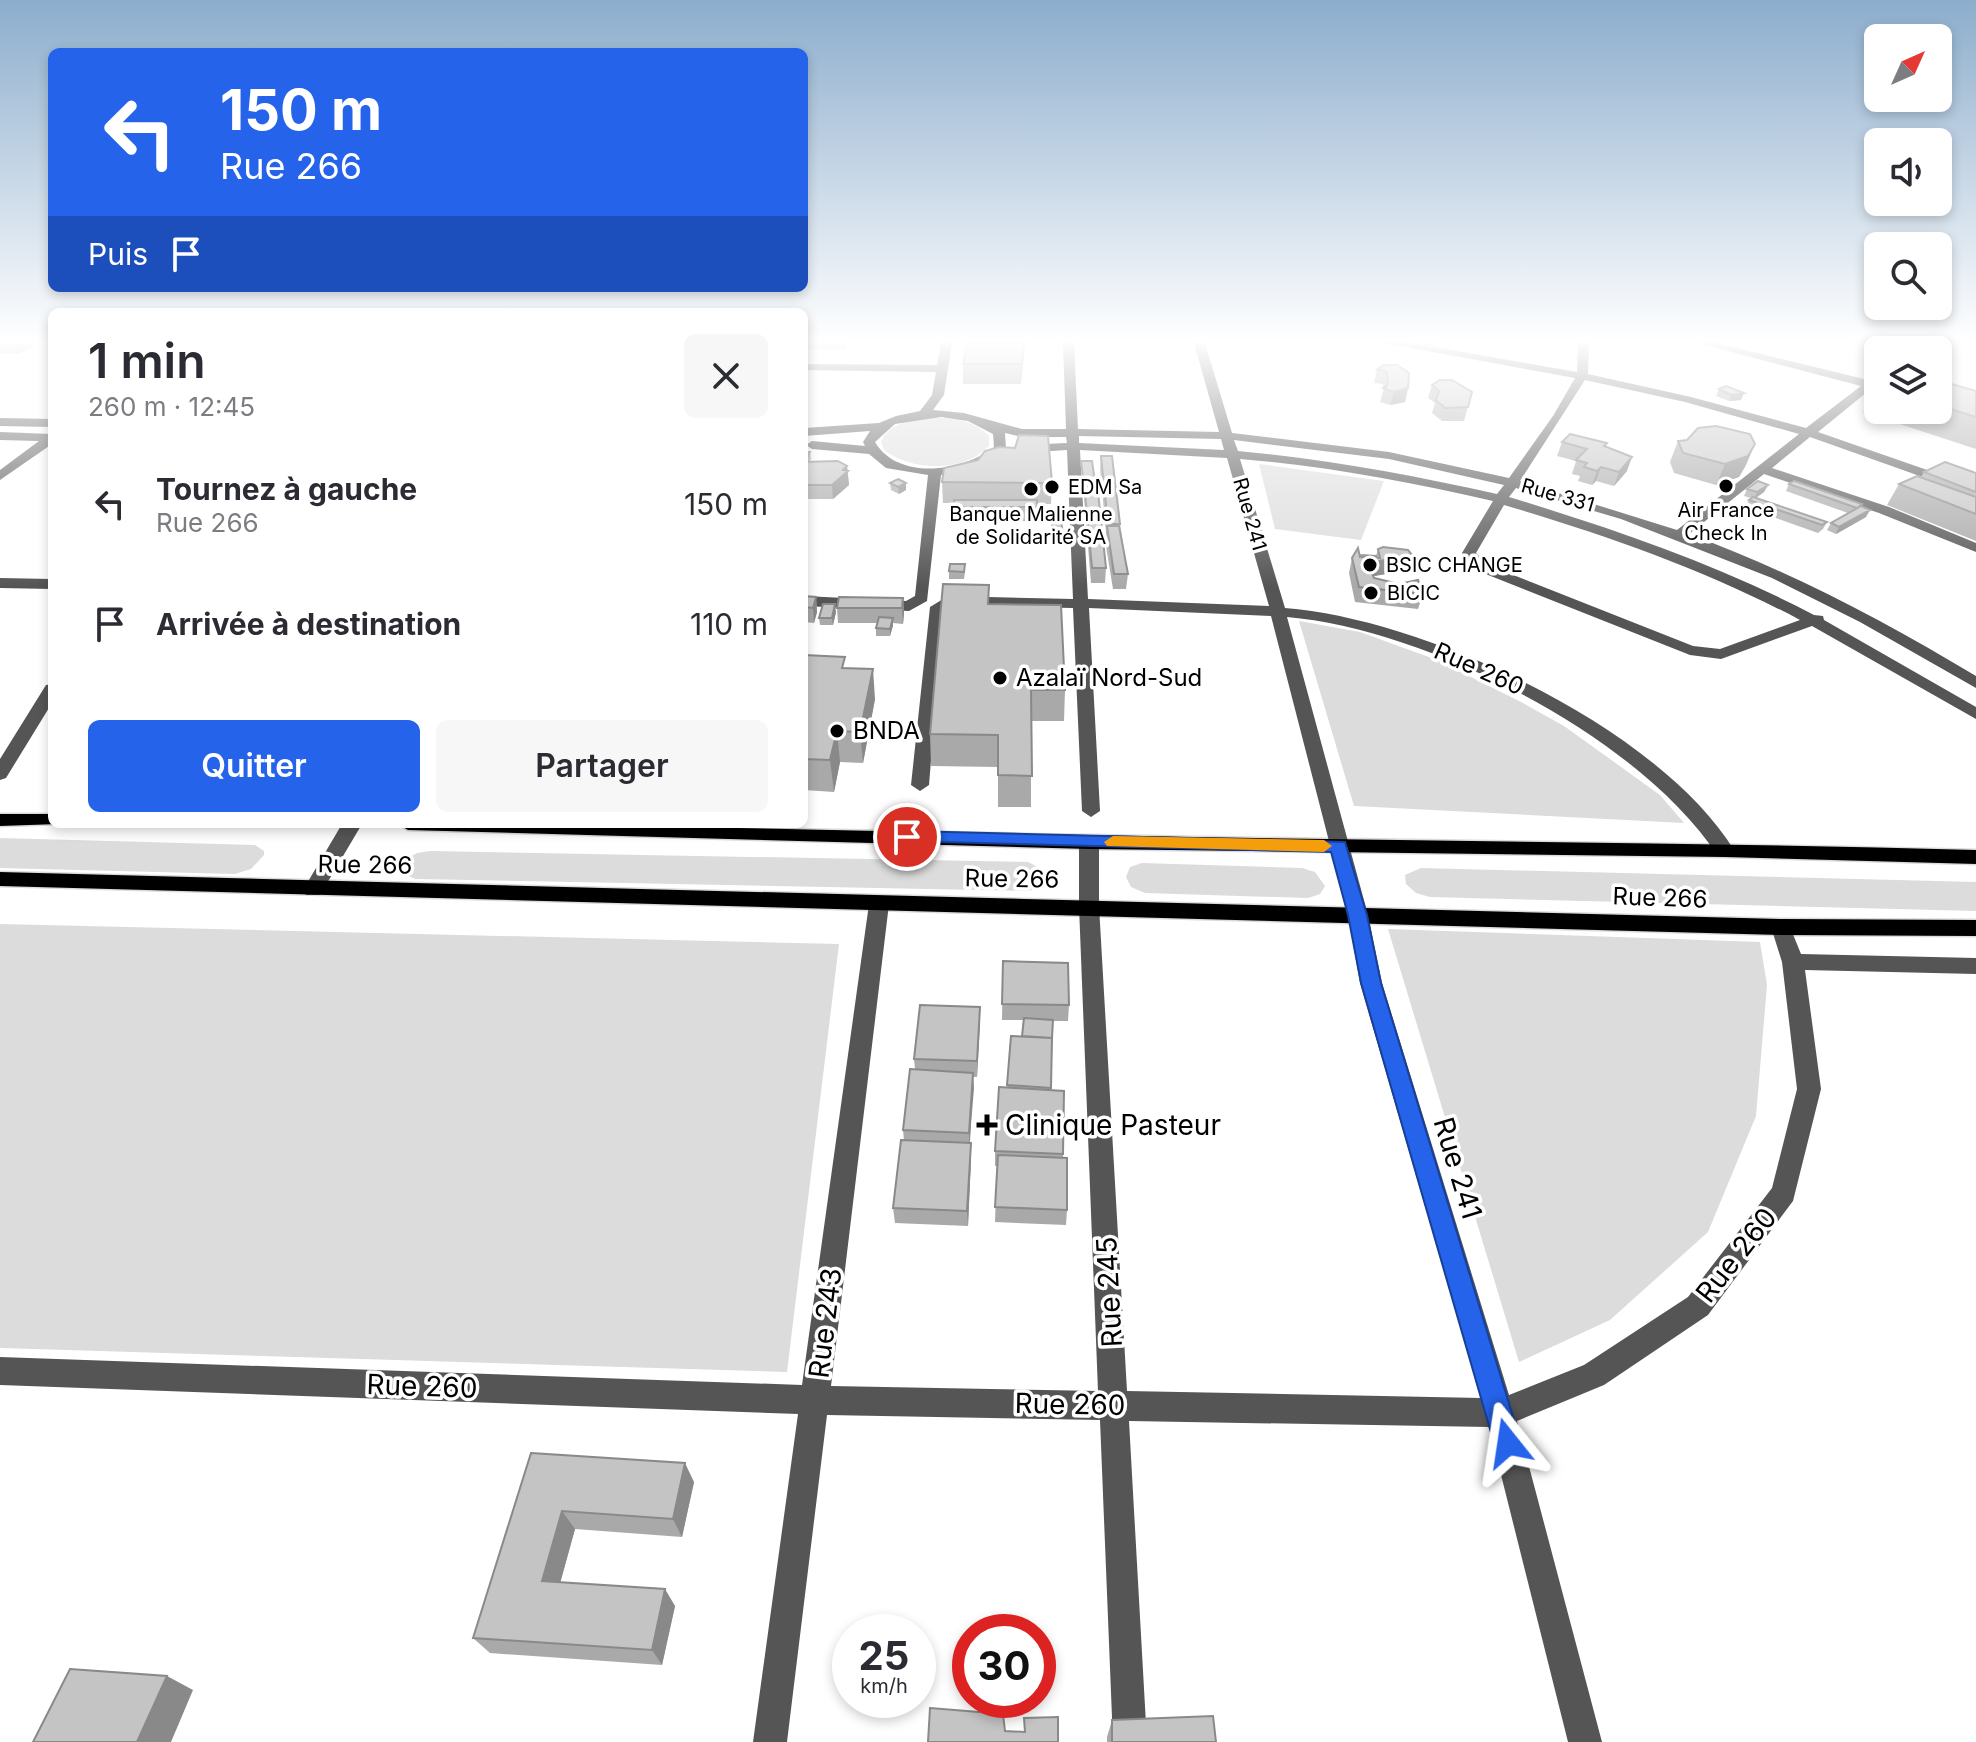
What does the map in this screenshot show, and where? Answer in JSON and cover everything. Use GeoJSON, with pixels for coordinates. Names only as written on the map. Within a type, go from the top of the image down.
{"type":"FeatureCollection","features":[{"type":"Feature","properties":{"kind":"main road"},"geometry":{"type":"LineString","coordinates":[[0,820],[48,820]]}},
{"type":"Feature","properties":{"kind":"main road","name":"Rue 266"},"geometry":{"type":"LineString","coordinates":[[611,828],[1089,842],[1724,850],[1976,857]]}},
{"type":"Feature","properties":{"kind":"main road","name":"Rue 266"},"geometry":{"type":"LineString","coordinates":[[0,879],[313,890],[1089,906],[1781,927],[1976,928]]}},
{"type":"Feature","properties":{"kind":"street"},"geometry":{"type":"LineString","coordinates":[[808,432],[887,424]]}},
{"type":"Feature","properties":{"kind":"street","name":"Rue 331"},"geometry":{"type":"LineString","coordinates":[[986,424],[1073,440],[1232,454],[1405,477],[1501,499],[1673,554],[1817,619],[1976,714]]}},
{"type":"Feature","properties":{"kind":"street"},"geometry":{"type":"LineString","coordinates":[[1072,424],[1091,811]]}},
{"type":"Feature","properties":{"kind":"street","name":"Rue 241"},"geometry":{"type":"LineString","coordinates":[[1223,424],[1358,915],[1371,983],[1500,1413],[1585,1742]]}},
{"type":"Feature","properties":{"kind":"street"},"geometry":{"type":"LineString","coordinates":[[1553,424],[1501,499],[1469,553],[1473,561],[1483,568],[1690,650],[1721,654],[1817,619]]}},
{"type":"Feature","properties":{"kind":"street"},"geometry":{"type":"LineString","coordinates":[[1778,424],[1809,432],[1976,492]]}},
{"type":"Feature","properties":{"kind":"street"},"geometry":{"type":"LineString","coordinates":[[1679,535],[1819,424]]}},
{"type":"Feature","properties":{"kind":"street"},"geometry":{"type":"LineString","coordinates":[[808,445],[871,450],[869,442],[880,427]]}},
{"type":"Feature","properties":{"kind":"street"},"geometry":{"type":"LineString","coordinates":[[992,427],[1002,441],[994,456]]}},
{"type":"Feature","properties":{"kind":"street"},"geometry":{"type":"LineString","coordinates":[[0,436],[48,438]]}},
{"type":"Feature","properties":{"kind":"street","name":"Rue 331"},"geometry":{"type":"LineString","coordinates":[[871,450],[894,466],[935,472],[970,467],[994,456],[1073,440],[1227,436],[1340,448],[1440,465],[1679,535],[1851,610],[1976,683]]}},
{"type":"Feature","properties":{"kind":"street"},"geometry":{"type":"LineString","coordinates":[[0,476],[48,441]]}},
{"type":"Feature","properties":{"kind":"street"},"geometry":{"type":"LineString","coordinates":[[1761,469],[1884,510],[1976,548]]}},
{"type":"Feature","properties":{"kind":"street"},"geometry":{"type":"LineString","coordinates":[[808,601],[909,606],[922,598],[935,472]]}},
{"type":"Feature","properties":{"kind":"street"},"geometry":{"type":"LineString","coordinates":[[0,583],[48,584]]}},
{"type":"Feature","properties":{"kind":"street","name":"Rue 260"},"geometry":{"type":"LineString","coordinates":[[920,785],[935,610],[939,605],[948,601],[1274,602],[1299,612],[1374,627],[1457,657],[1528,690],[1640,761],[1714,832],[1724,850]]}},
{"type":"Feature","properties":{"kind":"street"},"geometry":{"type":"LineString","coordinates":[[0,774],[48,696]]}},
{"type":"Feature","properties":{"kind":"street"},"geometry":{"type":"LineString","coordinates":[[313,890],[350,828]]}},
{"type":"Feature","properties":{"kind":"street","name":"Rue 245"},"geometry":{"type":"LineString","coordinates":[[1089,842],[1089,906],[1130,1742]]}},
{"type":"Feature","properties":{"kind":"street","name":"Rue 243"},"geometry":{"type":"LineString","coordinates":[[770,1742],[879,904]]}},
{"type":"Feature","properties":{"kind":"street","name":"Rue 260"},"geometry":{"type":"LineString","coordinates":[[0,1371],[816,1400],[1500,1413],[1594,1375],[1698,1306],[1784,1193],[1809,1089],[1793,962],[1781,927]]}},
{"type":"Feature","properties":{"kind":"street"},"geometry":{"type":"LineString","coordinates":[[1793,962],[1976,966]]}},
{"type":"Feature","properties":{"kind":"shaded area"},"geometry":{"type":"Polygon","coordinates":[[[972,424],[989,436],[989,446],[978,455],[952,465],[908,462],[884,450],[881,442],[898,425],[972,424]]]}},
{"type":"Feature","properties":{"kind":"shaded area"},"geometry":{"type":"Polygon","coordinates":[[[1259,464],[1384,481],[1361,540],[1275,529],[1259,464]]]}},
{"type":"Feature","properties":{"kind":"shaded area"},"geometry":{"type":"Polygon","coordinates":[[[1299,621],[1360,632],[1437,660],[1521,702],[1564,726],[1660,795],[1684,823],[1354,806],[1299,621]]]}},
{"type":"Feature","properties":{"kind":"shaded area"},"geometry":{"type":"Polygon","coordinates":[[[0,838],[255,845],[264,851],[264,855],[251,869],[235,874],[0,868],[0,838]]]}},
{"type":"Feature","properties":{"kind":"shaded area"},"geometry":{"type":"Polygon","coordinates":[[[417,853],[1028,862],[1044,870],[1046,879],[1040,887],[1029,891],[416,879],[401,873],[405,860],[417,853]]]}},
{"type":"Feature","properties":{"kind":"shaded area"},"geometry":{"type":"Polygon","coordinates":[[[1142,863],[1302,868],[1315,872],[1325,886],[1320,894],[1308,898],[1145,893],[1131,887],[1126,877],[1130,867],[1142,863]]]}},
{"type":"Feature","properties":{"kind":"shaded area"},"geometry":{"type":"Polygon","coordinates":[[[1421,868],[1976,882],[1976,911],[1430,897],[1416,893],[1406,884],[1405,875],[1421,868]]]}},
{"type":"Feature","properties":{"kind":"shaded area"},"geometry":{"type":"Polygon","coordinates":[[[0,924],[839,944],[787,1372],[0,1348],[0,924]]]}},
{"type":"Feature","properties":{"kind":"shaded area"},"geometry":{"type":"Polygon","coordinates":[[[1388,929],[1760,942],[1767,985],[1756,1116],[1708,1232],[1610,1320],[1519,1362],[1388,929]]]}},
{"type":"Feature","properties":{"kind":"building"},"geometry":{"type":"Polygon","coordinates":[[[1716,426],[1750,434],[1755,444],[1748,456],[1725,464],[1683,453],[1678,441],[1687,440],[1698,428],[1716,426]]]}},
{"type":"Feature","properties":{"kind":"building"},"geometry":{"type":"Polygon","coordinates":[[[1570,434],[1607,443],[1604,446],[1632,457],[1619,472],[1601,467],[1597,471],[1584,467],[1587,463],[1576,460],[1587,449],[1562,442],[1570,434]]]}},
{"type":"Feature","properties":{"kind":"building"},"geometry":{"type":"Polygon","coordinates":[[[1019,435],[1048,436],[1052,483],[942,482],[944,468],[978,460],[985,451],[999,447],[1015,448],[1019,435]]]}},
{"type":"Feature","properties":{"kind":"building"},"geometry":{"type":"Polygon","coordinates":[[[1101,456],[1112,456],[1120,524],[1108,524],[1101,456]]]}},
{"type":"Feature","properties":{"kind":"building"},"geometry":{"type":"Polygon","coordinates":[[[838,461],[847,466],[843,470],[848,471],[832,485],[808,485],[808,462],[838,461]]]}},
{"type":"Feature","properties":{"kind":"building"},"geometry":{"type":"Polygon","coordinates":[[[1081,461],[1092,461],[1095,482],[1084,482],[1084,486],[1081,461]]]}},
{"type":"Feature","properties":{"kind":"building"},"geometry":{"type":"Polygon","coordinates":[[[1945,462],[1976,473],[1976,492],[1924,472],[1945,462]]]}},
{"type":"Feature","properties":{"kind":"building"},"geometry":{"type":"Polygon","coordinates":[[[1917,476],[1976,497],[1976,514],[1899,484],[1917,476]]]}},
{"type":"Feature","properties":{"kind":"building"},"geometry":{"type":"Polygon","coordinates":[[[898,479],[906,483],[898,487],[890,483],[898,479]]]}},
{"type":"Feature","properties":{"kind":"building"},"geometry":{"type":"Polygon","coordinates":[[[1758,481],[1768,485],[1757,492],[1747,489],[1758,481]]]}},
{"type":"Feature","properties":{"kind":"building"},"geometry":{"type":"Polygon","coordinates":[[[1794,481],[1862,504],[1857,508],[1789,484],[1794,481]]]}},
{"type":"Feature","properties":{"kind":"building"},"geometry":{"type":"Polygon","coordinates":[[[1084,482],[1097,482],[1106,568],[1092,568],[1084,482]]]}},
{"type":"Feature","properties":{"kind":"building"},"geometry":{"type":"Polygon","coordinates":[[[1753,497],[1827,522],[1822,525],[1749,500],[1753,497]]]}},
{"type":"Feature","properties":{"kind":"building"},"geometry":{"type":"Polygon","coordinates":[[[954,500],[1037,500],[1037,507],[954,507],[954,500]]]}},
{"type":"Feature","properties":{"kind":"building"},"geometry":{"type":"Polygon","coordinates":[[[1861,506],[1870,510],[1839,527],[1831,523],[1861,506]]]}},
{"type":"Feature","properties":{"kind":"building"},"geometry":{"type":"Polygon","coordinates":[[[1052,520],[1061,520],[1063,536],[1053,536],[1052,520]]]}},
{"type":"Feature","properties":{"kind":"building"},"geometry":{"type":"Polygon","coordinates":[[[1107,526],[1119,526],[1128,574],[1114,574],[1107,526]]]}},
{"type":"Feature","properties":{"kind":"building"},"geometry":{"type":"Polygon","coordinates":[[[1358,548],[1360,557],[1380,558],[1378,549],[1408,550],[1412,555],[1368,563],[1374,578],[1399,584],[1418,580],[1423,594],[1359,587],[1352,558],[1358,548]]]}},
{"type":"Feature","properties":{"kind":"building"},"geometry":{"type":"Polygon","coordinates":[[[950,564],[965,564],[964,572],[949,571],[950,564]]]}},
{"type":"Feature","properties":{"kind":"building","name":"Azalaï Nord-Sud"},"geometry":{"type":"Polygon","coordinates":[[[943,584],[989,585],[988,604],[1061,605],[1065,690],[1031,690],[1032,776],[998,775],[998,735],[930,734],[943,584]]]}},
{"type":"Feature","properties":{"kind":"building"},"geometry":{"type":"Polygon","coordinates":[[[808,596],[816,597],[813,608],[808,607],[808,596]]]}},
{"type":"Feature","properties":{"kind":"building"},"geometry":{"type":"Polygon","coordinates":[[[839,597],[903,598],[902,608],[837,608],[839,597]]]}},
{"type":"Feature","properties":{"kind":"building"},"geometry":{"type":"Polygon","coordinates":[[[823,604],[835,604],[832,618],[819,618],[823,604]]]}},
{"type":"Feature","properties":{"kind":"building"},"geometry":{"type":"Polygon","coordinates":[[[879,617],[893,618],[890,629],[876,628],[879,617]]]}},
{"type":"Feature","properties":{"kind":"building"},"geometry":{"type":"Polygon","coordinates":[[[808,655],[845,657],[842,668],[873,669],[860,732],[837,731],[830,760],[808,759],[808,655]]]}},
{"type":"Feature","properties":{"kind":"building"},"geometry":{"type":"Polygon","coordinates":[[[1003,961],[1068,963],[1069,1005],[1002,1004],[1003,961]]]}},
{"type":"Feature","properties":{"kind":"building"},"geometry":{"type":"Polygon","coordinates":[[[920,1005],[980,1007],[977,1061],[914,1059],[920,1005]]]}},
{"type":"Feature","properties":{"kind":"building"},"geometry":{"type":"Polygon","coordinates":[[[1024,1018],[1053,1020],[1052,1038],[1022,1036],[1024,1018]]]}},
{"type":"Feature","properties":{"kind":"building"},"geometry":{"type":"Polygon","coordinates":[[[1011,1036],[1052,1038],[1051,1088],[1007,1085],[1011,1036]]]}},
{"type":"Feature","properties":{"kind":"building"},"geometry":{"type":"Polygon","coordinates":[[[910,1069],[973,1073],[969,1133],[903,1130],[910,1069]]]}},
{"type":"Feature","properties":{"kind":"building"},"geometry":{"type":"Polygon","coordinates":[[[999,1087],[1064,1091],[1063,1154],[995,1151],[999,1087]]]}},
{"type":"Feature","properties":{"kind":"building"},"geometry":{"type":"Polygon","coordinates":[[[901,1140],[971,1143],[967,1211],[893,1208],[901,1140]]]}},
{"type":"Feature","properties":{"kind":"building"},"geometry":{"type":"Polygon","coordinates":[[[998,1155],[1067,1158],[1067,1210],[995,1207],[998,1155]]]}},
{"type":"Feature","properties":{"kind":"building"},"geometry":{"type":"Polygon","coordinates":[[[531,1453],[685,1463],[673,1519],[562,1511],[542,1581],[665,1589],[652,1650],[473,1638],[531,1453]]]}},
{"type":"Feature","properties":{"kind":"building"},"geometry":{"type":"Polygon","coordinates":[[[70,1669],[167,1676],[137,1742],[33,1742],[70,1669]]]}},
{"type":"Feature","properties":{"kind":"building"},"geometry":{"type":"Polygon","coordinates":[[[936,1708],[952,1710],[952,1718],[1003,1718],[1005,1731],[1025,1732],[1024,1718],[1058,1717],[1058,1742],[928,1742],[929,1718],[936,1718],[936,1708]]]}},
{"type":"Feature","properties":{"kind":"building"},"geometry":{"type":"Polygon","coordinates":[[[1213,1716],[1216,1742],[1112,1742],[1112,1720],[1213,1716]]]}},
{"type":"Feature","properties":{"kind":"slow traffic"},"geometry":{"type":"LineString","coordinates":[[1113,842],[1324,846]]}},
{"type":"Feature","properties":{"kind":"place","name":"Air France Check In"},"geometry":{"type":"Point","coordinates":[1726,486]}},
{"type":"Feature","properties":{"kind":"place","name":"EDM Sa"},"geometry":{"type":"Point","coordinates":[1052,487]}},
{"type":"Feature","properties":{"kind":"place","name":"Banque Malienne de Solidarité SA"},"geometry":{"type":"Point","coordinates":[1031,489]}},
{"type":"Feature","properties":{"kind":"place","name":"BSIC CHANGE"},"geometry":{"type":"Point","coordinates":[1370,565]}},
{"type":"Feature","properties":{"kind":"place","name":"BICIC"},"geometry":{"type":"Point","coordinates":[1371,593]}},
{"type":"Feature","properties":{"kind":"place","name":"Azalaï Nord-Sud"},"geometry":{"type":"Point","coordinates":[1000,678]}},
{"type":"Feature","properties":{"kind":"place","name":"BNDA"},"geometry":{"type":"Point","coordinates":[837,731]}},
{"type":"Feature","properties":{"kind":"place","name":"Clinique Pasteur"},"geometry":{"type":"Point","coordinates":[987,1125]}},
{"type":"Feature","properties":{"kind":"route"},"geometry":{"type":"LineString","coordinates":[[907,837],[1338,846],[1358,915],[1371,983],[1508,1443]]}}]}
